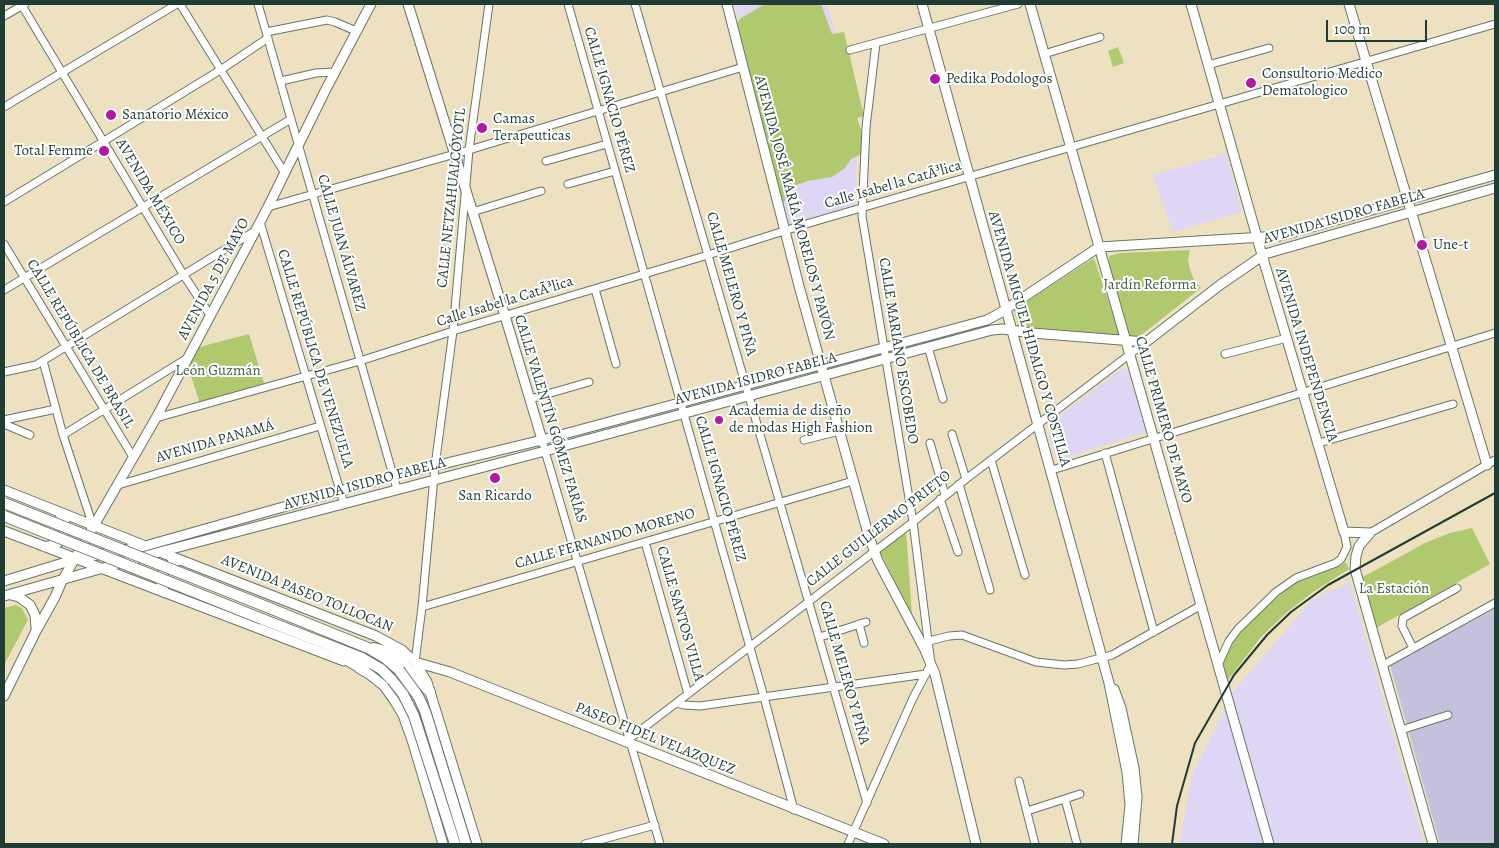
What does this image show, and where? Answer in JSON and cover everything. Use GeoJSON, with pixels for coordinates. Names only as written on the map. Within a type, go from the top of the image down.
{"type":"FeatureCollection","features":[{"type":"Feature","properties":{"kind":"highway","name":"AVENIDA PASEO TOLLOCAN"},"geometry":{"type":"LineString","coordinates":[[4,503],[368,648],[385,658],[400,670],[418,696],[425,711],[466,844]]}},
{"type":"Feature","properties":{"kind":"highway"},"geometry":{"type":"LineString","coordinates":[[4,516],[368,661],[381,669],[403,694],[414,716],[455,844]]}},
{"type":"Feature","properties":{"kind":"highway"},"geometry":{"type":"LineString","coordinates":[[316,640],[365,671]]}},
{"type":"Feature","properties":{"kind":"highway"},"geometry":{"type":"LineString","coordinates":[[368,648],[386,651],[397,657],[430,692]]}},
{"type":"Feature","properties":{"kind":"main road","name":"AVENIDA 5 DE MAYO"},"geometry":{"type":"LineString","coordinates":[[4,696],[36,631],[56,597],[62,581],[156,418],[260,222],[371,4]]}},
{"type":"Feature","properties":{"kind":"main road","name":"CALLE VALENTÍN GÓMEZ FARÍAS"},"geometry":{"type":"LineString","coordinates":[[408,4],[545,451]]}},
{"type":"Feature","properties":{"kind":"main road","name":"AVENIDA JOSÉ MARÍA MORELOS Y PAVÓN"},"geometry":{"type":"LineString","coordinates":[[727,4],[784,231],[874,552],[935,674],[976,844]]}},
{"type":"Feature","properties":{"kind":"main road","name":"AVENIDA MIGUEL HIDALGO Y COSTILLA"},"geometry":{"type":"LineString","coordinates":[[922,4],[1103,658],[1128,772],[1130,805],[1126,844]]}},
{"type":"Feature","properties":{"kind":"main road","name":"CALLE PRIMERO DE MAYO"},"geometry":{"type":"LineString","coordinates":[[1030,4],[1268,844]]}},
{"type":"Feature","properties":{"kind":"main road","name":"AVENIDA INDEPENDENCIA"},"geometry":{"type":"LineString","coordinates":[[1191,4],[1211,64],[1219,103],[1257,238],[1304,392],[1345,537]]}},
{"type":"Feature","properties":{"kind":"main road"},"geometry":{"type":"LineString","coordinates":[[1349,4],[1409,200],[1486,465]]}},
{"type":"Feature","properties":{"kind":"main road","name":"AVENIDA ISIDRO FABELA"},"geometry":{"type":"LineString","coordinates":[[4,581],[76,559],[144,546],[393,476],[542,440],[981,322],[994,317],[1099,247],[1286,235],[1495,175]]}},
{"type":"Feature","properties":{"kind":"main road","name":"AVENIDA ISIDRO FABELA"},"geometry":{"type":"LineString","coordinates":[[7,596],[160,552],[545,451],[992,330],[1003,328],[1032,333],[1146,342],[1212,290],[1262,255],[1412,211],[1495,190]]}},
{"type":"Feature","properties":{"kind":"main road","name":"AVENIDA PASEO TOLLOCAN"},"geometry":{"type":"LineString","coordinates":[[4,490],[376,636],[402,650],[414,662],[427,682],[477,844]]}},
{"type":"Feature","properties":{"kind":"main road"},"geometry":{"type":"LineString","coordinates":[[48,548],[63,536],[65,523],[59,512]]}},
{"type":"Feature","properties":{"kind":"main road"},"geometry":{"type":"LineString","coordinates":[[4,531],[303,645],[365,671],[390,692],[403,715],[443,844]]}},
{"type":"Feature","properties":{"kind":"main road"},"geometry":{"type":"LineString","coordinates":[[1345,537],[1370,533]]}},
{"type":"Feature","properties":{"kind":"main road"},"geometry":{"type":"LineString","coordinates":[[1370,533],[1360,546],[1356,556],[1355,569],[1433,844]]}},
{"type":"Feature","properties":{"kind":"main road"},"geometry":{"type":"LineString","coordinates":[[165,593],[161,584],[163,573],[168,565],[185,562],[192,544]]}},
{"type":"Feature","properties":{"kind":"main road"},"geometry":{"type":"LineString","coordinates":[[48,548],[58,556],[62,563],[64,572],[62,581]]}},
{"type":"Feature","properties":{"kind":"main road"},"geometry":{"type":"LineString","coordinates":[[7,596],[23,599],[33,610],[37,620],[36,631]]}},
{"type":"Feature","properties":{"kind":"main road","name":"PASEO FIDEL VELAZQUEZ"},"geometry":{"type":"LineString","coordinates":[[414,662],[450,672],[630,741],[794,810],[884,844]]}},
{"type":"Feature","properties":{"kind":"main road","name":"AVENIDA MIGUEL HIDALGO Y COSTILLA"},"geometry":{"type":"LineString","coordinates":[[1109,683],[1115,691],[1121,708],[1134,768],[1137,797],[1133,844]]}},
{"type":"Feature","properties":{"kind":"main road"},"geometry":{"type":"LineString","coordinates":[[434,815],[443,806],[452,804],[460,806],[468,812]]}},
{"type":"Feature","properties":{"kind":"street"},"geometry":{"type":"LineString","coordinates":[[4,16],[22,4]]}},
{"type":"Feature","properties":{"kind":"street","name":"AVENIDA MÉXICO"},"geometry":{"type":"LineString","coordinates":[[22,4],[61,73],[210,316]]}},
{"type":"Feature","properties":{"kind":"street"},"geometry":{"type":"LineString","coordinates":[[4,107],[179,4],[222,69],[284,172]]}},
{"type":"Feature","properties":{"kind":"street","name":"CALLE JUAN ÁLVAREZ"},"geometry":{"type":"LineString","coordinates":[[258,4],[397,490]]}},
{"type":"Feature","properties":{"kind":"street","name":"CALLE NETZAHUALCÓYOTL"},"geometry":{"type":"LineString","coordinates":[[414,662],[422,608],[435,466],[454,331],[469,150],[489,4]]}},
{"type":"Feature","properties":{"kind":"street","name":"CALLE IGNACIO PÉREZ"},"geometry":{"type":"LineString","coordinates":[[568,4],[750,646],[794,810]]}},
{"type":"Feature","properties":{"kind":"street","name":"CALLE MELERO Y PIÑA"},"geometry":{"type":"LineString","coordinates":[[635,4],[867,803]]}},
{"type":"Feature","properties":{"kind":"street"},"geometry":{"type":"LineString","coordinates":[[850,50],[1018,4]]}},
{"type":"Feature","properties":{"kind":"street"},"geometry":{"type":"LineString","coordinates":[[4,202],[222,69],[267,35],[327,20],[356,31]]}},
{"type":"Feature","properties":{"kind":"street","name":"Calle Isabel la CatÃ³lica"},"geometry":{"type":"LineString","coordinates":[[156,418],[360,361],[784,231],[1495,24]]}},
{"type":"Feature","properties":{"kind":"street"},"geometry":{"type":"LineString","coordinates":[[1044,54],[1100,37]]}},
{"type":"Feature","properties":{"kind":"street","name":"CALLE MARIANO ESCOBEDO"},"geometry":{"type":"LineString","coordinates":[[876,43],[866,127],[861,209],[913,522],[931,664]]}},
{"type":"Feature","properties":{"kind":"street"},"geometry":{"type":"LineString","coordinates":[[1211,64],[1269,48]]}},
{"type":"Feature","properties":{"kind":"street"},"geometry":{"type":"LineString","coordinates":[[268,206],[469,150],[743,67]]}},
{"type":"Feature","properties":{"kind":"street"},"geometry":{"type":"LineString","coordinates":[[281,81],[316,73],[335,72]]}},
{"type":"Feature","properties":{"kind":"street"},"geometry":{"type":"LineString","coordinates":[[4,290],[291,119]]}},
{"type":"Feature","properties":{"kind":"street"},"geometry":{"type":"LineString","coordinates":[[546,161],[607,144]]}},
{"type":"Feature","properties":{"kind":"street"},"geometry":{"type":"LineString","coordinates":[[568,184],[615,170]]}},
{"type":"Feature","properties":{"kind":"street"},"geometry":{"type":"LineString","coordinates":[[472,212],[541,191]]}},
{"type":"Feature","properties":{"kind":"street","name":"CALLE REPÚBLICA DE VENEZUELA"},"geometry":{"type":"LineString","coordinates":[[260,222],[344,504]]}},
{"type":"Feature","properties":{"kind":"street"},"geometry":{"type":"LineString","coordinates":[[4,372],[32,367],[43,361],[255,231]]}},
{"type":"Feature","properties":{"kind":"street","name":"CALLE REPÚBLICA DE BRASIL"},"geometry":{"type":"LineString","coordinates":[[4,244],[133,457]]}},
{"type":"Feature","properties":{"kind":"street"},"geometry":{"type":"LineString","coordinates":[[595,289],[616,364]]}},
{"type":"Feature","properties":{"kind":"street"},"geometry":{"type":"LineString","coordinates":[[1052,470],[1495,333]]}},
{"type":"Feature","properties":{"kind":"street"},"geometry":{"type":"LineString","coordinates":[[1225,354],[1287,338]]}},
{"type":"Feature","properties":{"kind":"street","name":"CALLE GUILLERMO PRIETO"},"geometry":{"type":"LineString","coordinates":[[630,741],[676,703],[913,522],[959,484],[1131,356],[1146,342]]}},
{"type":"Feature","properties":{"kind":"street"},"geometry":{"type":"LineString","coordinates":[[928,347],[943,399]]}},
{"type":"Feature","properties":{"kind":"street"},"geometry":{"type":"LineString","coordinates":[[63,435],[186,359]]}},
{"type":"Feature","properties":{"kind":"street"},"geometry":{"type":"LineString","coordinates":[[43,361],[63,435],[93,526]]}},
{"type":"Feature","properties":{"kind":"street"},"geometry":{"type":"LineString","coordinates":[[530,399],[589,382]]}},
{"type":"Feature","properties":{"kind":"street"},"geometry":{"type":"LineString","coordinates":[[1319,443],[1452,404]]}},
{"type":"Feature","properties":{"kind":"street"},"geometry":{"type":"LineString","coordinates":[[4,422],[56,409]]}},
{"type":"Feature","properties":{"kind":"street"},"geometry":{"type":"LineString","coordinates":[[4,422],[30,434]]}},
{"type":"Feature","properties":{"kind":"street","name":"AVENIDA PANAMÁ"},"geometry":{"type":"LineString","coordinates":[[118,485],[320,426]]}},
{"type":"Feature","properties":{"kind":"street"},"geometry":{"type":"LineString","coordinates":[[804,440],[839,431]]}},
{"type":"Feature","properties":{"kind":"street"},"geometry":{"type":"LineString","coordinates":[[952,434],[966,479]]}},
{"type":"Feature","properties":{"kind":"street"},"geometry":{"type":"LineString","coordinates":[[930,443],[958,552]]}},
{"type":"Feature","properties":{"kind":"street","name":"CALLE VALENTÍN GÓMEZ FARÍAS"},"geometry":{"type":"LineString","coordinates":[[545,451],[660,844]]}},
{"type":"Feature","properties":{"kind":"street"},"geometry":{"type":"LineString","coordinates":[[1105,453],[1154,632]]}},
{"type":"Feature","properties":{"kind":"street"},"geometry":{"type":"LineString","coordinates":[[991,460],[1025,575]]}},
{"type":"Feature","properties":{"kind":"street"},"geometry":{"type":"LineString","coordinates":[[1370,533],[1495,460]]}},
{"type":"Feature","properties":{"kind":"street","name":"CALLE FERNANDO MORENO"},"geometry":{"type":"LineString","coordinates":[[422,608],[853,481]]}},
{"type":"Feature","properties":{"kind":"street"},"geometry":{"type":"LineString","coordinates":[[959,484],[990,590]]}},
{"type":"Feature","properties":{"kind":"street"},"geometry":{"type":"LineString","coordinates":[[1218,665],[1228,641],[1258,608],[1296,578],[1336,562],[1345,553],[1345,537]]}},
{"type":"Feature","properties":{"kind":"street","name":"CALLE SANTOS VILLA"},"geometry":{"type":"LineString","coordinates":[[645,542],[688,694]]}},
{"type":"Feature","properties":{"kind":"street"},"geometry":{"type":"LineString","coordinates":[[1413,648],[1402,626],[1403,618],[1457,588]]}},
{"type":"Feature","properties":{"kind":"street"},"geometry":{"type":"LineString","coordinates":[[1382,665],[1495,603]]}},
{"type":"Feature","properties":{"kind":"street"},"geometry":{"type":"LineString","coordinates":[[929,641],[962,635],[1026,660],[1051,664],[1078,664],[1103,658],[1200,606]]}},
{"type":"Feature","properties":{"kind":"street"},"geometry":{"type":"LineString","coordinates":[[820,637],[862,623],[864,643]]}},
{"type":"Feature","properties":{"kind":"street"},"geometry":{"type":"LineString","coordinates":[[848,844],[913,698],[931,664]]}},
{"type":"Feature","properties":{"kind":"street"},"geometry":{"type":"LineString","coordinates":[[676,703],[700,706],[926,674]]}},
{"type":"Feature","properties":{"kind":"street"},"geometry":{"type":"LineString","coordinates":[[1401,730],[1448,715]]}},
{"type":"Feature","properties":{"kind":"street"},"geometry":{"type":"LineString","coordinates":[[1019,781],[1035,844]]}},
{"type":"Feature","properties":{"kind":"street"},"geometry":{"type":"LineString","coordinates":[[1027,811],[1080,794]]}},
{"type":"Feature","properties":{"kind":"street"},"geometry":{"type":"LineString","coordinates":[[1065,799],[1077,844]]}},
{"type":"Feature","properties":{"kind":"street"},"geometry":{"type":"LineString","coordinates":[[585,844],[655,826]]}},
{"type":"Feature","properties":{"kind":"shaded area"},"geometry":{"type":"Polygon","coordinates":[[[735,4],[827,4],[858,117],[855,205],[786,224],[735,4]]]}},
{"type":"Feature","properties":{"kind":"shaded area"},"geometry":{"type":"Polygon","coordinates":[[[1226,154],[1242,212],[1173,232],[1153,175],[1226,154]]]}},
{"type":"Feature","properties":{"kind":"shaded area"},"geometry":{"type":"Polygon","coordinates":[[[1123,368],[1128,370],[1146,432],[1057,460],[1049,434],[1053,421],[1123,368]]]}},
{"type":"Feature","properties":{"kind":"shaded area"},"geometry":{"type":"Polygon","coordinates":[[[1350,582],[1424,844],[1180,844],[1191,778],[1232,693],[1312,600],[1350,582]]]}},
{"type":"Feature","properties":{"kind":"shaded area"},"geometry":{"type":"Polygon","coordinates":[[[1495,609],[1495,844],[1440,844],[1390,665],[1495,609]]]}},
{"type":"Feature","properties":{"kind":"green space"},"geometry":{"type":"Polygon","coordinates":[[[765,4],[821,4],[832,34],[844,32],[864,116],[857,118],[863,136],[862,154],[851,159],[845,168],[832,177],[796,185],[783,203],[736,24],[741,18],[765,4]]]}},
{"type":"Feature","properties":{"kind":"green space"},"geometry":{"type":"Polygon","coordinates":[[[1118,47],[1124,63],[1113,67],[1108,51],[1118,47]]]}},
{"type":"Feature","properties":{"kind":"green space","name":"Jardín Reforma"},"geometry":{"type":"Polygon","coordinates":[[[1190,250],[1188,259],[1190,270],[1194,280],[1201,288],[1140,336],[1134,338],[1128,335],[1109,265],[1109,256],[1120,253],[1190,250]]]}},
{"type":"Feature","properties":{"kind":"green space"},"geometry":{"type":"Polygon","coordinates":[[[1094,258],[1120,336],[1019,328],[1014,310],[1094,258]]]}},
{"type":"Feature","properties":{"kind":"green space","name":"León Guzmán"},"geometry":{"type":"Polygon","coordinates":[[[249,334],[264,383],[201,407],[188,367],[199,347],[249,334]]]}},
{"type":"Feature","properties":{"kind":"green space","name":"La Estación"},"geometry":{"type":"Polygon","coordinates":[[[1472,528],[1490,564],[1376,628],[1363,577],[1425,543],[1450,533],[1472,528]]]}},
{"type":"Feature","properties":{"kind":"green space"},"geometry":{"type":"Polygon","coordinates":[[[906,531],[912,615],[880,552],[906,531]]]}},
{"type":"Feature","properties":{"kind":"green space"},"geometry":{"type":"Polygon","coordinates":[[[1346,562],[1349,569],[1313,592],[1286,613],[1261,637],[1227,681],[1223,666],[1225,656],[1238,636],[1262,610],[1293,584],[1338,567],[1346,562]]]}},
{"type":"Feature","properties":{"kind":"green space"},"geometry":{"type":"Polygon","coordinates":[[[15,605],[22,608],[28,620],[4,665],[4,608],[15,605]]]}},
{"type":"Feature","properties":{"kind":"railway"},"geometry":{"type":"LineString","coordinates":[[1172,844],[1177,806],[1195,743],[1234,675],[1267,635],[1291,612],[1328,585],[1495,493]]}},
{"type":"Feature","properties":{"kind":"place","name":"Pedika Podologos"},"geometry":{"type":"Point","coordinates":[935,79]}},
{"type":"Feature","properties":{"kind":"place","name":"Consultorio Medico Dematologico"},"geometry":{"type":"Point","coordinates":[1251,83]}},
{"type":"Feature","properties":{"kind":"place","name":"Sanatorio México"},"geometry":{"type":"Point","coordinates":[111,115]}},
{"type":"Feature","properties":{"kind":"place","name":"Camas Terapeuticas"},"geometry":{"type":"Point","coordinates":[482,128]}},
{"type":"Feature","properties":{"kind":"place","name":"Total Femme"},"geometry":{"type":"Point","coordinates":[104,151]}},
{"type":"Feature","properties":{"kind":"place","name":"Une-t"},"geometry":{"type":"Point","coordinates":[1422,245]}},
{"type":"Feature","properties":{"kind":"place","name":"Academia de diseño de modas High Fashion"},"geometry":{"type":"Point","coordinates":[719,420]}},
{"type":"Feature","properties":{"kind":"place","name":"San Ricardo"},"geometry":{"type":"Point","coordinates":[495,478]}}]}
